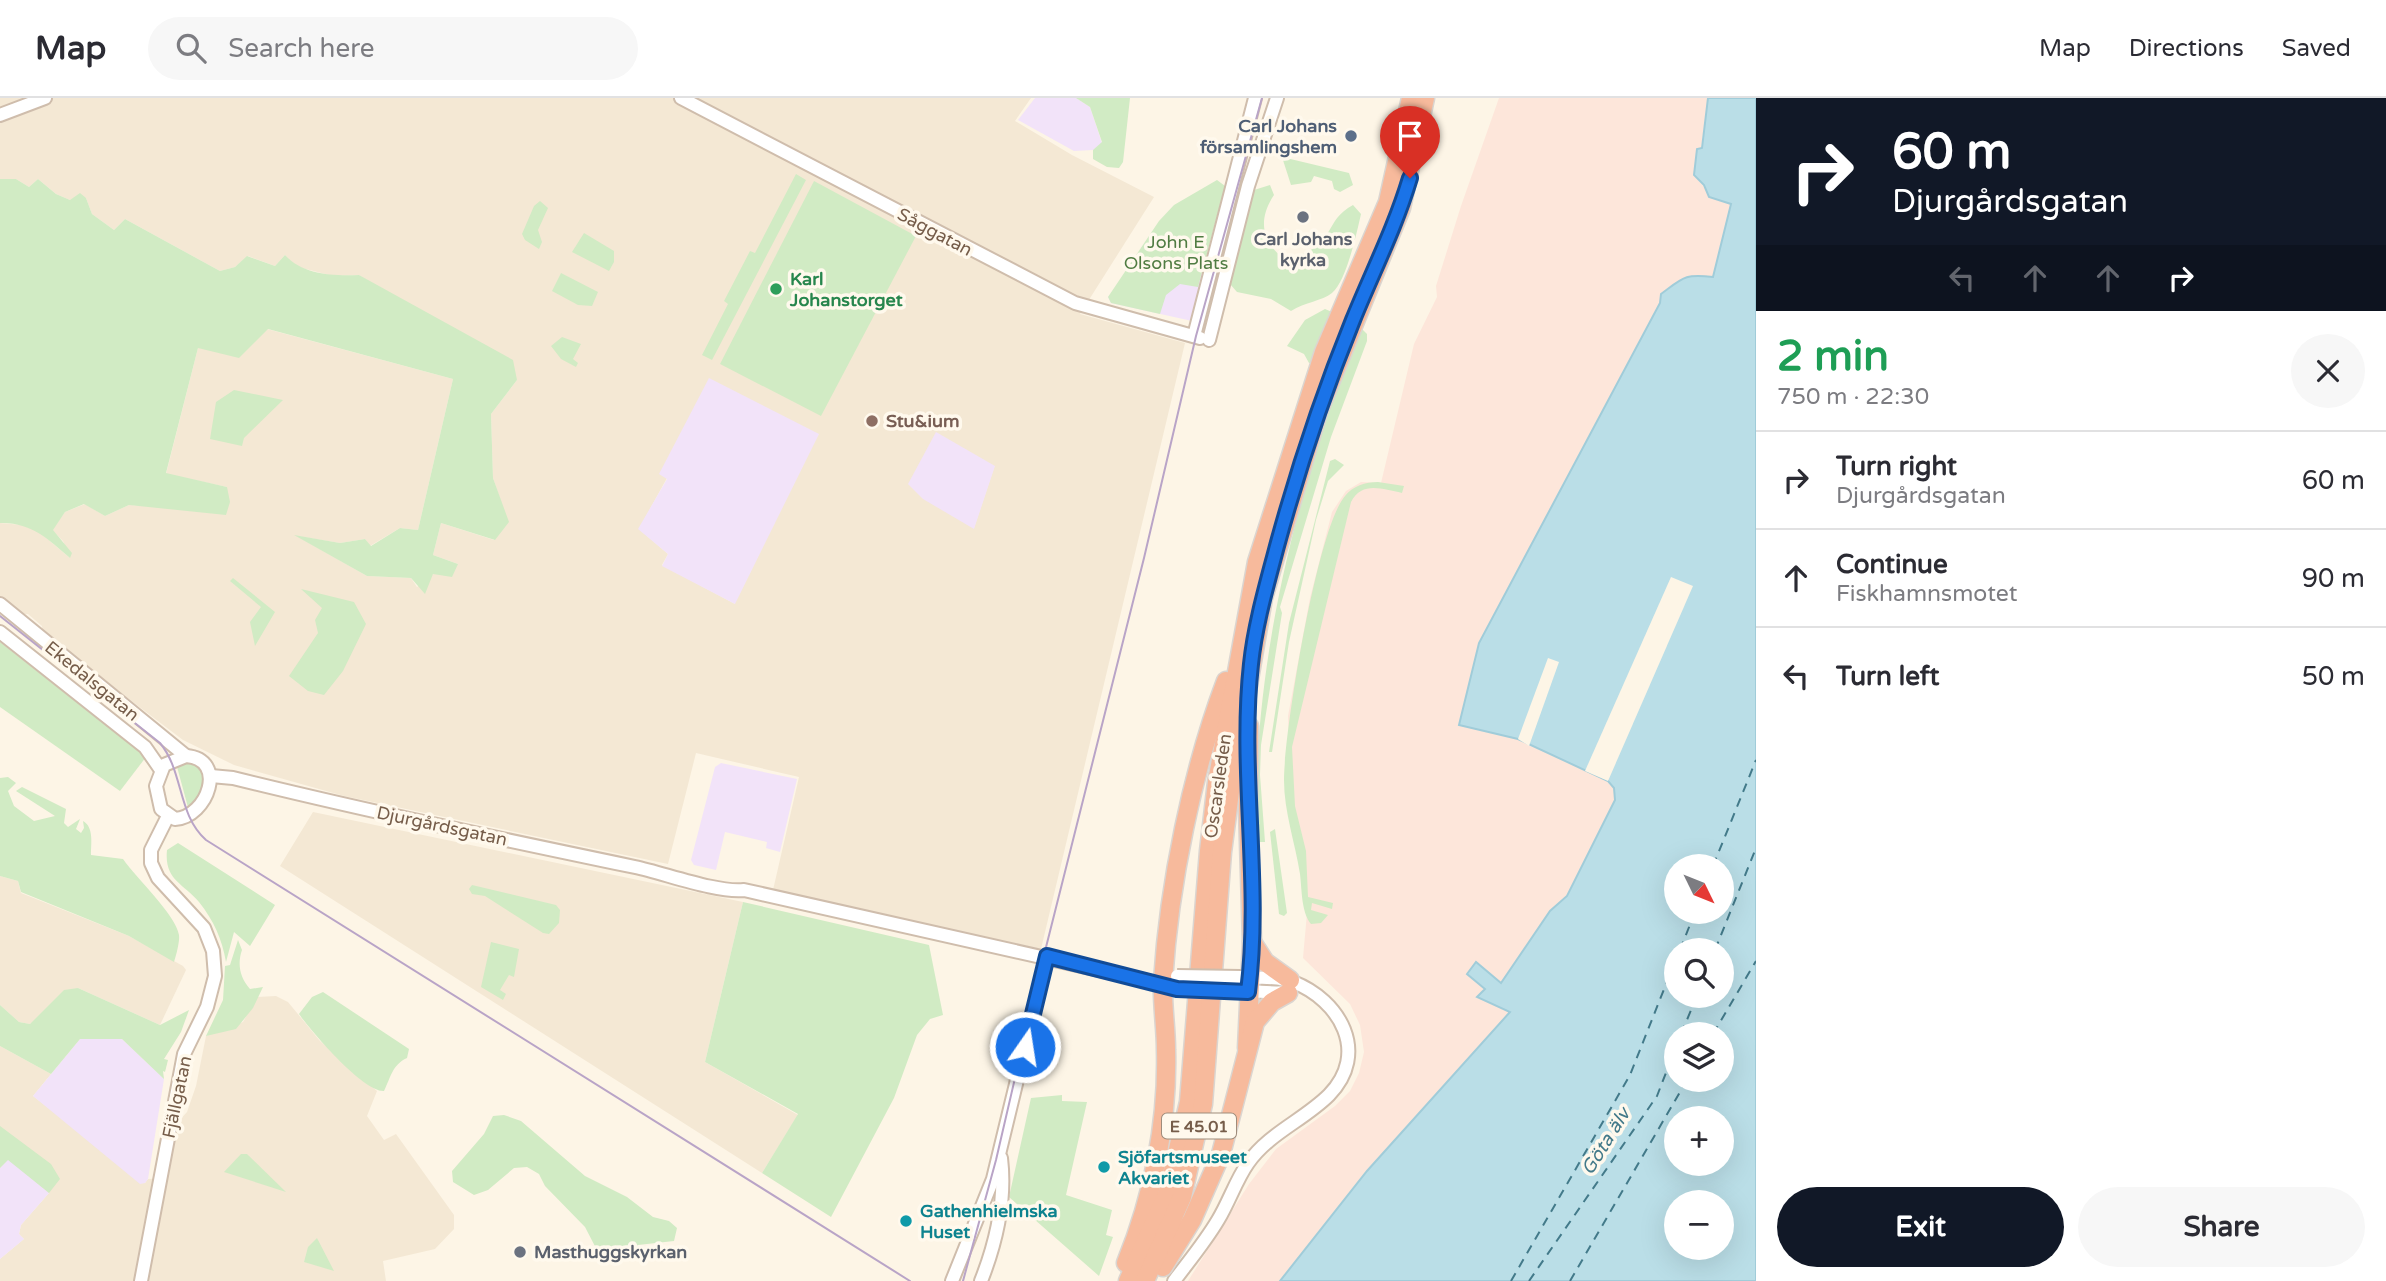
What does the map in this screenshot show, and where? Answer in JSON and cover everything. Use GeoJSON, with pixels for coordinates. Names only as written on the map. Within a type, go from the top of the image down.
{"type":"FeatureCollection","features":[{"type":"Feature","properties":{"kind":"highway","name":"Oscarsleden"},"geometry":{"type":"LineString","coordinates":[[1146,1281],[1182,1197],[1203,1104],[1222,852],[1257,562],[1324,352],[1388,202],[1411,98]]}},
{"type":"Feature","properties":{"kind":"highway","name":"Oscarsleden"},"geometry":{"type":"LineString","coordinates":[[1128,1281],[1168,1192],[1189,1102],[1209,851],[1245,660],[1299,472],[1338,358],[1401,208],[1425,98]]}},
{"type":"Feature","properties":{"kind":"highway"},"geometry":{"type":"LineString","coordinates":[[1152,1281],[1192,1220],[1208,1186],[1230,1126],[1247,1048],[1257,980],[1252,937],[1245,660]]}},
{"type":"Feature","properties":{"kind":"highway"},"geometry":{"type":"LineString","coordinates":[[1118,1281],[1144,1211],[1159,1139],[1172,983],[1173,893],[1184,834],[1216,707],[1245,660]]}},
{"type":"Feature","properties":{"kind":"highway"},"geometry":{"type":"LineString","coordinates":[[1257,980],[1289,987]]}},
{"type":"Feature","properties":{"kind":"highway"},"geometry":{"type":"LineString","coordinates":[[1247,1048],[1260,1014],[1289,987]]}},
{"type":"Feature","properties":{"kind":"street"},"geometry":{"type":"LineString","coordinates":[[0,115],[45,98]]}},
{"type":"Feature","properties":{"kind":"street","name":"Såggatan"},"geometry":{"type":"LineString","coordinates":[[681,98],[1075,303],[1201,338]]}},
{"type":"Feature","properties":{"kind":"street"},"geometry":{"type":"LineString","coordinates":[[1201,338],[1255,98]]}},
{"type":"Feature","properties":{"kind":"street"},"geometry":{"type":"LineString","coordinates":[[1201,338],[1277,98]]}},
{"type":"Feature","properties":{"kind":"street","name":"Ekedalsgatan"},"geometry":{"type":"LineString","coordinates":[[0,604],[186,756]]}},
{"type":"Feature","properties":{"kind":"street","name":"Ekedalsgatan"},"geometry":{"type":"LineString","coordinates":[[0,632],[145,747],[160,770]]}},
{"type":"Feature","properties":{"kind":"street"},"geometry":{"type":"LineString","coordinates":[[186,756],[201,760],[211,776],[208,792],[198,809],[183,818],[168,816],[158,802],[156,786],[160,770],[171,760],[186,756]]}},
{"type":"Feature","properties":{"kind":"street","name":"Djurgårdsgatan"},"geometry":{"type":"LineString","coordinates":[[211,776],[233,778],[423,824],[673,874],[685,872],[736,884],[744,890],[1172,983],[1257,980]]}},
{"type":"Feature","properties":{"kind":"street","name":"Fjällgatan"},"geometry":{"type":"LineString","coordinates":[[141,1281],[184,1054],[211,996],[215,976],[213,951],[204,928],[158,878],[151,863],[150,850],[168,816]]}},
{"type":"Feature","properties":{"kind":"street"},"geometry":{"type":"LineString","coordinates":[[953,1281],[1000,1151],[1047,956]]}},
{"type":"Feature","properties":{"kind":"street"},"geometry":{"type":"LineString","coordinates":[[1174,1281],[1217,1222],[1247,1164],[1287,1127],[1330,1094],[1347,1068],[1349,1050],[1345,1025],[1331,1006],[1317,994],[1257,980]]}},
{"type":"Feature","properties":{"kind":"street"},"geometry":{"type":"LineString","coordinates":[[981,1281],[999,1217],[1003,1181],[1000,1151]]}},
{"type":"Feature","properties":{"kind":"shaded area"},"geometry":{"type":"Polygon","coordinates":[[[0,98],[1031,98],[1015,121],[1072,155],[1154,197],[1080,314],[1185,343],[1041,949],[773,890],[799,777],[696,753],[668,864],[344,796],[234,765],[183,740],[43,634],[42,626],[28,614],[20,615],[0,599],[0,523],[23,525],[38,531],[70,558],[63,541],[52,530],[65,512],[85,504],[105,516],[129,505],[150,506],[227,487],[166,474],[198,348],[267,329],[453,379],[418,530],[400,528],[370,546],[365,539],[340,543],[297,536],[367,576],[411,578],[417,587],[433,574],[458,564],[433,555],[441,523],[494,540],[508,522],[493,478],[491,414],[517,380],[359,275],[333,276],[294,266],[285,255],[275,266],[248,256],[235,267],[220,271],[125,219],[114,230],[92,214],[86,198],[70,200],[56,194],[38,179],[29,187],[16,179],[0,179],[0,98]],[[667,478],[639,529],[668,554],[662,565],[735,604],[667,478]]]}},
{"type":"Feature","properties":{"kind":"shaded area"},"geometry":{"type":"Polygon","coordinates":[[[1035,98],[1076,98],[1090,107],[1102,143],[1093,150],[1074,151],[1018,120],[1035,98]]]}},
{"type":"Feature","properties":{"kind":"shaded area"},"geometry":{"type":"Polygon","coordinates":[[[1499,98],[1708,98],[1694,175],[1708,192],[1731,204],[1713,278],[1661,294],[1660,303],[1479,643],[1671,577],[1614,788],[1615,800],[1567,896],[1550,911],[1501,983],[1467,973],[1485,990],[1478,998],[1510,1012],[1367,1171],[1280,1281],[1188,1281],[1249,1184],[1276,1149],[1335,1106],[1350,1091],[1359,1073],[1364,1052],[1360,1025],[1350,1004],[1303,958],[1307,913],[1291,796],[1288,716],[1310,598],[1332,512],[1346,491],[1361,482],[1381,483],[1414,344],[1437,297],[1436,286],[1499,98]]]}},
{"type":"Feature","properties":{"kind":"shaded area"},"geometry":{"type":"Polygon","coordinates":[[[1155,264],[1203,274],[1192,321],[1111,303],[1108,297],[1155,264]]]}},
{"type":"Feature","properties":{"kind":"shaded area"},"geometry":{"type":"Polygon","coordinates":[[[709,378],[819,434],[735,604],[662,566],[668,554],[638,529],[667,479],[659,474],[709,378]]]}},
{"type":"Feature","properties":{"kind":"shaded area"},"geometry":{"type":"Polygon","coordinates":[[[936,432],[995,466],[974,529],[923,499],[908,484],[936,432]]]}},
{"type":"Feature","properties":{"kind":"shaded area"},"geometry":{"type":"Polygon","coordinates":[[[721,763],[797,779],[780,852],[766,848],[767,842],[725,832],[716,870],[694,865],[691,860],[715,767],[721,763]]]}},
{"type":"Feature","properties":{"kind":"shaded area"},"geometry":{"type":"Polygon","coordinates":[[[313,812],[743,902],[705,1062],[798,1115],[762,1173],[280,866],[313,812]]]}},
{"type":"Feature","properties":{"kind":"shaded area"},"geometry":{"type":"Polygon","coordinates":[[[0,876],[18,881],[21,893],[129,936],[183,966],[186,970],[160,1025],[78,988],[30,1024],[19,1022],[0,1005],[0,876]]]}},
{"type":"Feature","properties":{"kind":"shaded area"},"geometry":{"type":"Polygon","coordinates":[[[276,996],[288,1002],[320,1041],[377,1091],[367,1116],[384,1140],[396,1134],[454,1215],[454,1229],[435,1249],[383,1261],[386,1281],[0,1281],[0,1259],[24,1239],[19,1234],[21,1225],[49,1193],[8,1160],[0,1168],[0,1046],[51,1074],[33,1096],[145,1183],[148,1179],[166,1178],[178,1122],[187,1112],[196,1086],[206,1036],[243,1022],[257,997],[276,996]]]}},
{"type":"Feature","properties":{"kind":"shaded area"},"geometry":{"type":"Polygon","coordinates":[[[80,1039],[122,1039],[164,1079],[148,1179],[145,1183],[140,1184],[33,1096],[80,1039]]]}},
{"type":"Feature","properties":{"kind":"shaded area"},"geometry":{"type":"Polygon","coordinates":[[[8,1159],[49,1193],[21,1225],[19,1234],[24,1239],[0,1259],[0,1168],[8,1159]]]}},
{"type":"Feature","properties":{"kind":"green space"},"geometry":{"type":"Polygon","coordinates":[[[1076,98],[1130,98],[1123,162],[1119,168],[1107,167],[1093,159],[1093,150],[1102,142],[1090,107],[1076,98]]]}},
{"type":"Feature","properties":{"kind":"green space"},"geometry":{"type":"Polygon","coordinates":[[[1282,157],[1349,173],[1353,185],[1340,192],[1334,189],[1332,181],[1314,176],[1311,182],[1291,185],[1282,157]]]}},
{"type":"Feature","properties":{"kind":"green space"},"geometry":{"type":"Polygon","coordinates":[[[796,174],[806,180],[712,360],[702,355],[728,304],[724,301],[750,251],[755,253],[796,174]]]}},
{"type":"Feature","properties":{"kind":"green space"},"geometry":{"type":"Polygon","coordinates":[[[0,179],[16,179],[29,187],[38,179],[56,194],[70,200],[80,193],[86,198],[92,214],[114,230],[125,219],[220,271],[235,267],[247,256],[275,266],[285,255],[300,267],[309,270],[359,275],[513,360],[517,380],[491,414],[493,478],[509,522],[495,540],[441,523],[433,555],[458,564],[452,577],[433,574],[425,594],[411,578],[367,576],[294,535],[340,543],[365,539],[371,546],[400,528],[418,530],[453,379],[268,329],[239,358],[198,348],[166,473],[227,487],[230,502],[226,515],[129,505],[105,516],[84,504],[65,512],[53,530],[72,553],[70,558],[46,538],[30,529],[11,523],[0,523],[0,179]]]}},
{"type":"Feature","properties":{"kind":"green space","name":"John E Olsons Plats"},"geometry":{"type":"Polygon","coordinates":[[[1217,180],[1225,186],[1198,287],[1180,284],[1166,295],[1160,314],[1111,303],[1108,297],[1159,221],[1174,205],[1217,180]]]}},
{"type":"Feature","properties":{"kind":"green space","name":"Karl Johanstorget"},"geometry":{"type":"Polygon","coordinates":[[[814,181],[916,236],[821,416],[720,364],[814,181]]]}},
{"type":"Feature","properties":{"kind":"green space"},"geometry":{"type":"Polygon","coordinates":[[[1270,185],[1274,195],[1266,213],[1264,229],[1270,245],[1284,259],[1313,249],[1327,235],[1336,219],[1353,205],[1361,214],[1350,256],[1337,287],[1328,296],[1291,311],[1271,299],[1237,292],[1230,284],[1254,190],[1270,185]]]}},
{"type":"Feature","properties":{"kind":"green space"},"geometry":{"type":"Polygon","coordinates":[[[540,201],[548,208],[538,230],[542,242],[539,249],[525,240],[522,234],[534,206],[540,201]]]}},
{"type":"Feature","properties":{"kind":"green space"},"geometry":{"type":"Polygon","coordinates":[[[584,233],[614,251],[614,262],[609,271],[572,252],[584,233]]]}},
{"type":"Feature","properties":{"kind":"green space"},"geometry":{"type":"Polygon","coordinates":[[[561,273],[598,292],[592,306],[578,305],[552,291],[561,273]]]}},
{"type":"Feature","properties":{"kind":"green space"},"geometry":{"type":"Polygon","coordinates":[[[1325,309],[1332,312],[1312,363],[1309,363],[1304,354],[1287,346],[1305,320],[1325,309]]]}},
{"type":"Feature","properties":{"kind":"green space"},"geometry":{"type":"Polygon","coordinates":[[[1359,326],[1367,334],[1367,341],[1331,437],[1280,607],[1282,613],[1261,745],[1260,775],[1265,842],[1259,842],[1257,854],[1259,927],[1255,846],[1257,769],[1263,694],[1274,620],[1289,548],[1309,475],[1359,326]]]}},
{"type":"Feature","properties":{"kind":"green space"},"geometry":{"type":"Polygon","coordinates":[[[562,337],[581,344],[573,359],[578,363],[576,367],[561,359],[551,346],[562,337]]]}},
{"type":"Feature","properties":{"kind":"green space"},"geometry":{"type":"Polygon","coordinates":[[[234,390],[283,400],[244,438],[242,446],[210,439],[216,402],[234,390]]]}},
{"type":"Feature","properties":{"kind":"green space"},"geometry":{"type":"Polygon","coordinates":[[[1335,459],[1344,465],[1328,481],[1316,520],[1289,642],[1272,752],[1269,752],[1289,623],[1330,461],[1335,459]]]}},
{"type":"Feature","properties":{"kind":"green space"},"geometry":{"type":"Polygon","coordinates":[[[1378,482],[1404,486],[1402,493],[1367,489],[1356,495],[1351,502],[1292,747],[1295,806],[1306,851],[1308,897],[1333,903],[1332,909],[1312,903],[1311,910],[1328,915],[1321,923],[1311,924],[1304,907],[1284,792],[1285,755],[1296,677],[1313,587],[1334,515],[1345,496],[1356,487],[1378,482]]]}},
{"type":"Feature","properties":{"kind":"green space"},"geometry":{"type":"Polygon","coordinates":[[[233,578],[275,612],[255,646],[250,622],[261,607],[230,581],[233,578]]]}},
{"type":"Feature","properties":{"kind":"green space"},"geometry":{"type":"Polygon","coordinates":[[[301,589],[354,602],[366,624],[343,671],[324,695],[308,691],[289,676],[318,633],[315,620],[322,608],[301,589]]]}},
{"type":"Feature","properties":{"kind":"green space"},"geometry":{"type":"Polygon","coordinates":[[[0,642],[146,757],[120,791],[0,707],[0,642]]]}},
{"type":"Feature","properties":{"kind":"green space"},"geometry":{"type":"Polygon","coordinates":[[[193,761],[204,773],[204,790],[189,811],[176,763],[193,761]]]}},
{"type":"Feature","properties":{"kind":"green space"},"geometry":{"type":"Polygon","coordinates":[[[8,777],[16,783],[8,791],[14,806],[34,821],[55,816],[16,791],[22,787],[66,809],[64,823],[68,827],[80,819],[76,829],[81,833],[84,828],[83,821],[87,824],[91,836],[91,855],[123,859],[164,907],[176,927],[179,938],[174,962],[129,936],[21,892],[18,881],[0,876],[0,778],[8,777]]]}},
{"type":"Feature","properties":{"kind":"green space"},"geometry":{"type":"Polygon","coordinates":[[[1275,829],[1287,913],[1284,916],[1279,914],[1270,832],[1275,829]]]}},
{"type":"Feature","properties":{"kind":"green space"},"geometry":{"type":"Polygon","coordinates":[[[178,843],[275,905],[250,946],[234,932],[226,962],[220,938],[209,916],[168,868],[167,850],[178,843]]]}},
{"type":"Feature","properties":{"kind":"green space"},"geometry":{"type":"Polygon","coordinates":[[[472,885],[556,905],[560,910],[559,923],[549,934],[543,933],[485,896],[472,894],[469,889],[472,885]]]}},
{"type":"Feature","properties":{"kind":"green space"},"geometry":{"type":"Polygon","coordinates":[[[743,902],[929,945],[943,1015],[930,1019],[917,1035],[894,1098],[831,1217],[762,1173],[798,1114],[705,1062],[743,902]]]}},
{"type":"Feature","properties":{"kind":"green space"},"geometry":{"type":"Polygon","coordinates":[[[238,940],[242,950],[240,971],[244,980],[250,989],[263,987],[253,1008],[236,1029],[206,1036],[223,1000],[225,966],[230,965],[238,940]]]}},
{"type":"Feature","properties":{"kind":"green space"},"geometry":{"type":"Polygon","coordinates":[[[491,942],[519,949],[514,977],[509,975],[500,990],[506,994],[503,1000],[481,987],[491,942]]]}},
{"type":"Feature","properties":{"kind":"green space"},"geometry":{"type":"Polygon","coordinates":[[[78,988],[160,1025],[189,1010],[181,1032],[164,1059],[168,1060],[165,1072],[163,1071],[164,1079],[122,1039],[80,1039],[51,1074],[0,1046],[0,1005],[19,1022],[30,1024],[64,990],[78,988]]]}},
{"type":"Feature","properties":{"kind":"green space"},"geometry":{"type":"Polygon","coordinates":[[[323,992],[409,1049],[407,1058],[395,1068],[384,1091],[375,1089],[351,1072],[299,1014],[312,997],[323,992]]]}},
{"type":"Feature","properties":{"kind":"green space"},"geometry":{"type":"Polygon","coordinates":[[[1062,1095],[1062,1101],[1087,1102],[1066,1195],[1112,1210],[1106,1235],[1113,1237],[1099,1276],[1009,1197],[1031,1098],[1062,1095]]]}},
{"type":"Feature","properties":{"kind":"green space"},"geometry":{"type":"Polygon","coordinates":[[[504,1115],[521,1121],[585,1176],[627,1197],[653,1217],[669,1221],[677,1228],[674,1241],[638,1245],[632,1257],[614,1264],[599,1254],[585,1227],[545,1186],[539,1174],[527,1167],[514,1168],[488,1190],[474,1195],[453,1182],[452,1171],[484,1134],[493,1116],[504,1115]]]}},
{"type":"Feature","properties":{"kind":"green space"},"geometry":{"type":"Polygon","coordinates":[[[0,1126],[51,1164],[60,1179],[49,1193],[8,1160],[0,1168],[0,1126]]]}},
{"type":"Feature","properties":{"kind":"green space"},"geometry":{"type":"Polygon","coordinates":[[[241,1154],[247,1154],[286,1192],[224,1172],[241,1154]]]}},
{"type":"Feature","properties":{"kind":"green space"},"geometry":{"type":"Polygon","coordinates":[[[317,1238],[334,1271],[304,1262],[308,1247],[317,1238]]]}},
{"type":"Feature","properties":{"kind":"water","name":"Göta älv"},"geometry":{"type":"Polygon","coordinates":[[[1708,98],[1756,98],[1756,1281],[1280,1281],[1367,1171],[1510,1012],[1477,997],[1485,989],[1467,974],[1476,962],[1501,983],[1550,911],[1567,896],[1615,800],[1614,788],[1608,781],[1518,739],[1459,725],[1479,643],[1660,303],[1661,294],[1685,278],[1713,277],[1731,204],[1709,197],[1704,185],[1694,175],[1697,149],[1702,148],[1708,98]]]}},
{"type":"Feature","properties":{"kind":"pier"},"geometry":{"type":"Polygon","coordinates":[[[1671,577],[1693,586],[1608,781],[1585,771],[1671,577]]]}},
{"type":"Feature","properties":{"kind":"pier"},"geometry":{"type":"Polygon","coordinates":[[[1548,658],[1559,662],[1529,746],[1518,739],[1548,658]]]}},
{"type":"Feature","properties":{"kind":"ferry route"},"geometry":{"type":"LineString","coordinates":[[1718,854],[1756,760]]}},
{"type":"Feature","properties":{"kind":"ferry route"},"geometry":{"type":"LineString","coordinates":[[1720,938],[1756,848]]}},
{"type":"Feature","properties":{"kind":"ferry route"},"geometry":{"type":"LineString","coordinates":[[1685,938],[1690,924]]}},
{"type":"Feature","properties":{"kind":"ferry route"},"geometry":{"type":"LineString","coordinates":[[1720,1022],[1756,961]]}},
{"type":"Feature","properties":{"kind":"ferry route"},"geometry":{"type":"LineString","coordinates":[[1511,1281],[1630,1075],[1664,989]]}},
{"type":"Feature","properties":{"kind":"ferry route"},"geometry":{"type":"LineString","coordinates":[[1686,1022],[1692,1008]]}},
{"type":"Feature","properties":{"kind":"ferry route"},"geometry":{"type":"LineString","coordinates":[[1529,1281],[1657,1096],[1664,1078]]}},
{"type":"Feature","properties":{"kind":"ferry route"},"geometry":{"type":"LineString","coordinates":[[1570,1281],[1680,1092]]}},
{"type":"Feature","properties":{"kind":"tram line"},"geometry":{"type":"LineString","coordinates":[[963,1281],[996,1160],[1196,336],[1262,98]]}},
{"type":"Feature","properties":{"kind":"tram line"},"geometry":{"type":"LineString","coordinates":[[0,616],[160,743],[168,754],[190,818],[206,840],[910,1281]]}},
{"type":"Feature","properties":{"kind":"place","name":"Carl Johans församlingshem"},"geometry":{"type":"Point","coordinates":[1351,136]}},
{"type":"Feature","properties":{"kind":"place","name":"Carl Johans kyrka"},"geometry":{"type":"Point","coordinates":[1303,217]}},
{"type":"Feature","properties":{"kind":"place","name":"Karl Johanstorget"},"geometry":{"type":"Point","coordinates":[776,289]}},
{"type":"Feature","properties":{"kind":"place","name":"Stu&ium"},"geometry":{"type":"Point","coordinates":[872,421]}},
{"type":"Feature","properties":{"kind":"place","name":"Sjöfartsmuseet Akvariet"},"geometry":{"type":"Point","coordinates":[1104,1167]}},
{"type":"Feature","properties":{"kind":"place","name":"Gathenhielmska Huset"},"geometry":{"type":"Point","coordinates":[906,1221]}},
{"type":"Feature","properties":{"kind":"place","name":"Masthuggskyrkan"},"geometry":{"type":"Point","coordinates":[520,1252]}},
{"type":"Feature","properties":{"kind":"route"},"geometry":{"type":"LineString","coordinates":[[1025,1047],[1047,956],[1177,989],[1248,992],[1252,942],[1248,808],[1251,664],[1259,620],[1283,523],[1318,412],[1356,313],[1390,240],[1410,178]]}}]}
